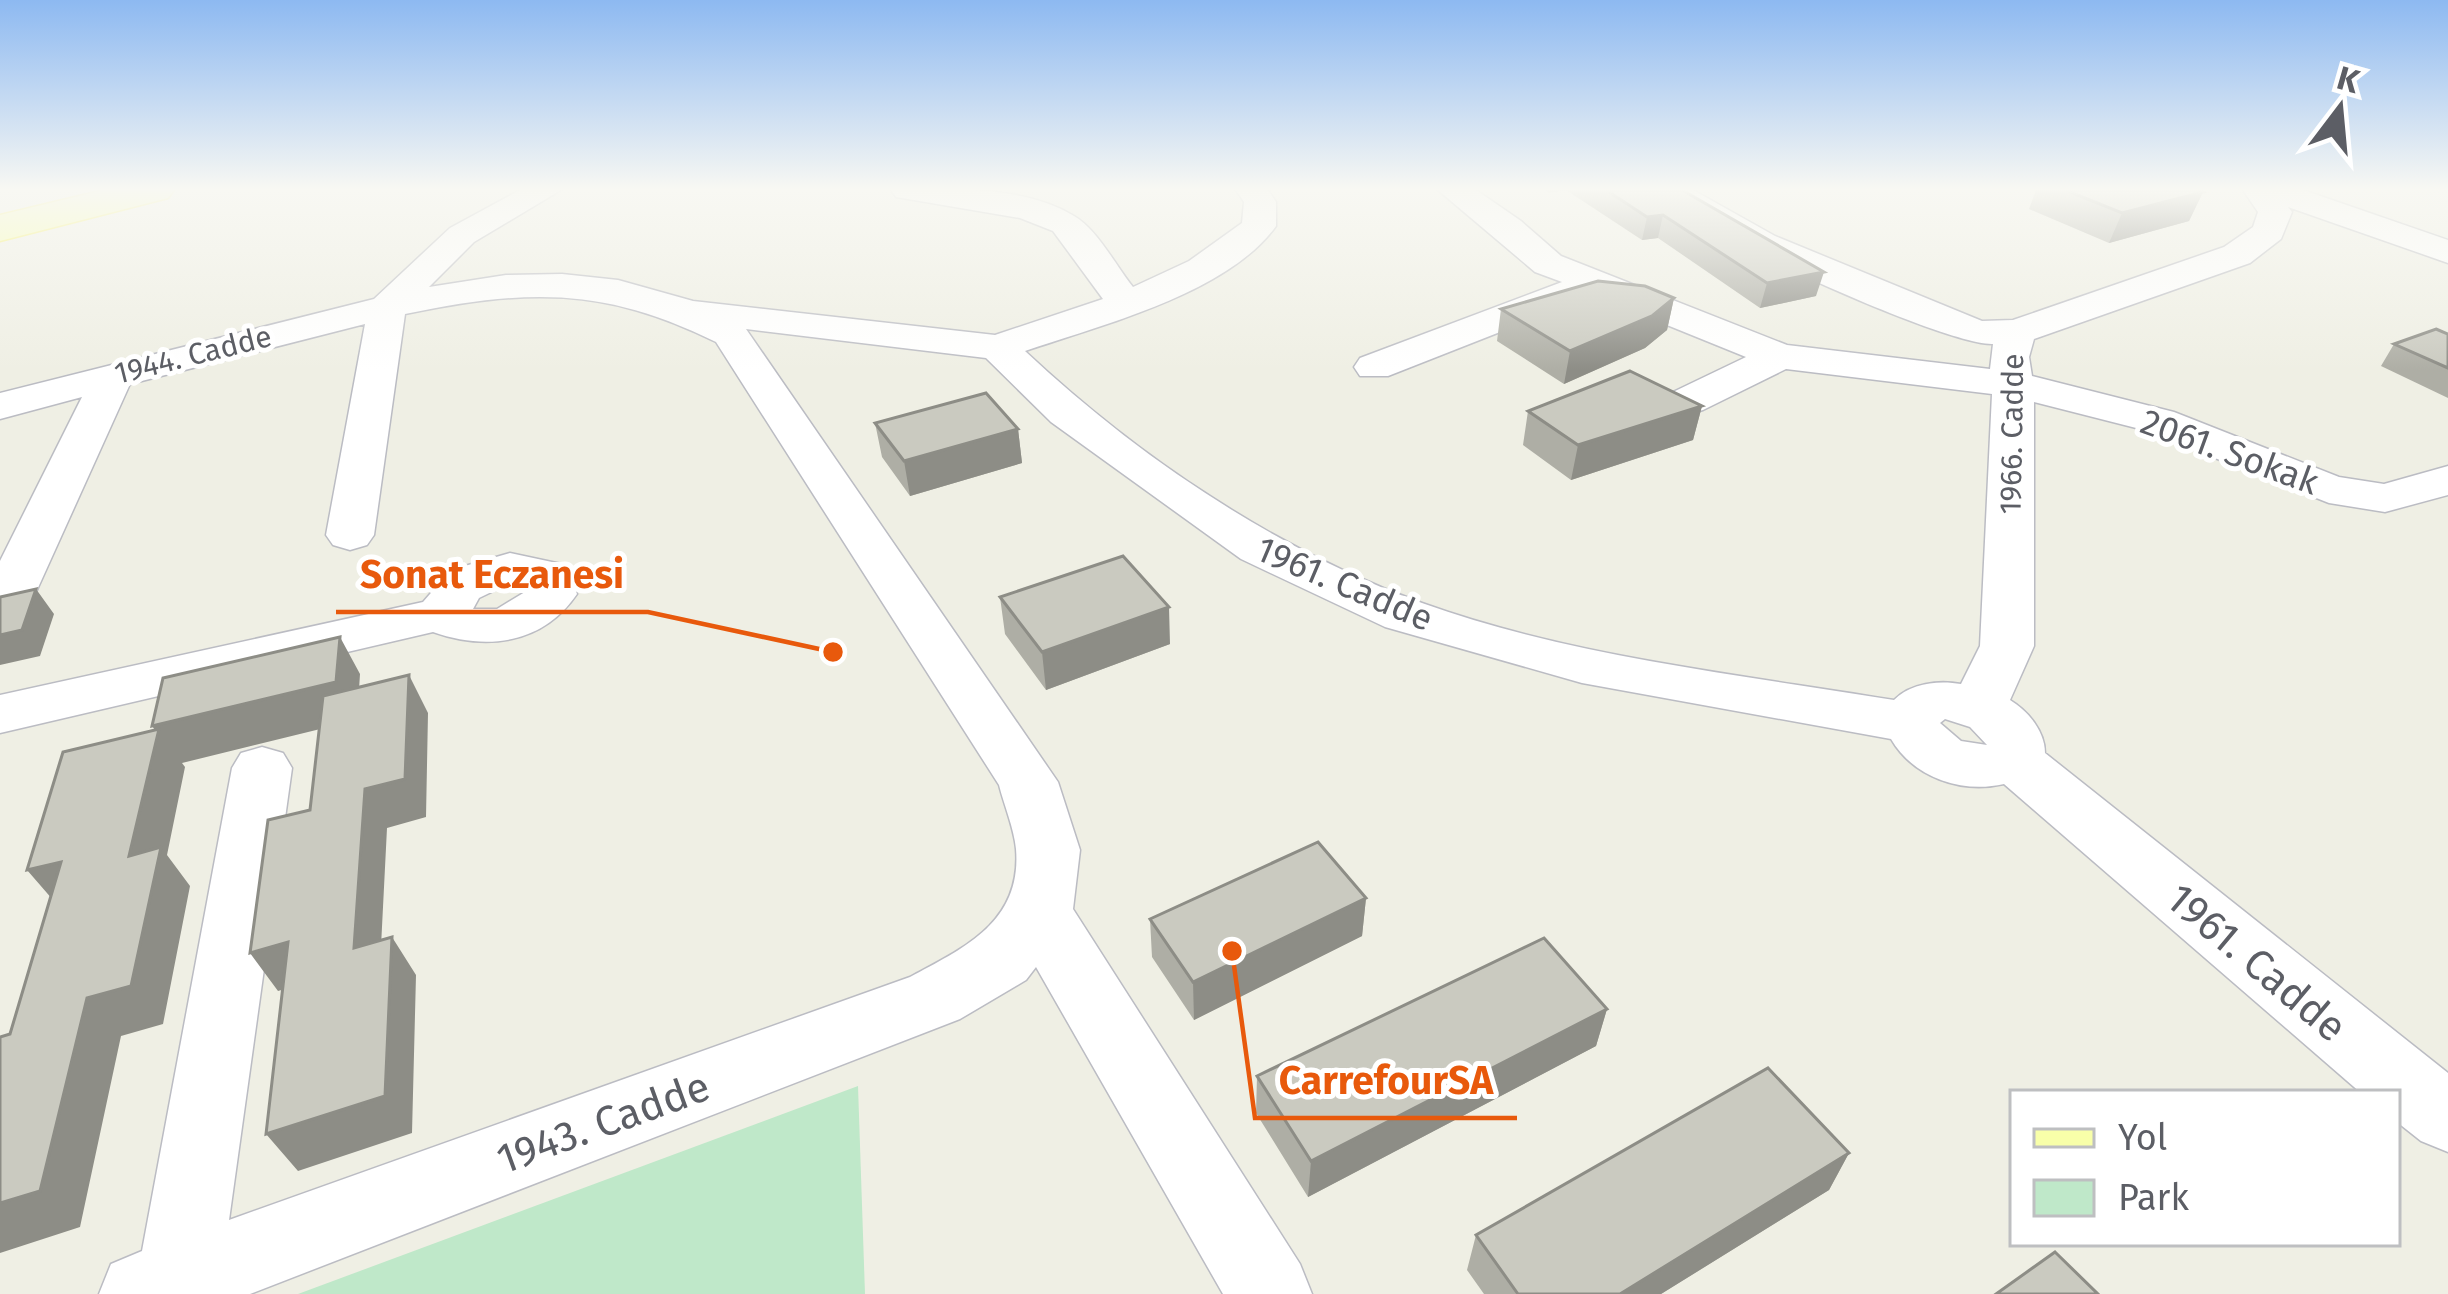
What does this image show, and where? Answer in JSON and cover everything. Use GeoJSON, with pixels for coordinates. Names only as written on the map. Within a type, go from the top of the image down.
{"type":"FeatureCollection","features":[{"type":"Feature","properties":{"kind":"street"},"geometry":{"type":"LineString","coordinates":[[350,535],[387,307],[442,250]]}},
{"type":"Feature","properties":{"kind":"street"},"geometry":{"type":"LineString","coordinates":[[1085,250],[1124,302]]}},
{"type":"Feature","properties":{"kind":"street"},"geometry":{"type":"LineString","coordinates":[[693,312],[998,347],[1124,302],[1180,278],[1227,250]]}},
{"type":"Feature","properties":{"kind":"street","name":"2061. Sokak"},"geometry":{"type":"LineString","coordinates":[[1533,250],[1548,264],[1590,284],[1780,356],[2013,384],[2159,421],[2330,490],[2385,498],[2448,480]]}},
{"type":"Feature","properties":{"kind":"street"},"geometry":{"type":"LineString","coordinates":[[1374,367],[1590,284],[1561,250]]}},
{"type":"Feature","properties":{"kind":"street"},"geometry":{"type":"LineString","coordinates":[[1780,250],[1945,323],[1981,333],[2017,332]]}},
{"type":"Feature","properties":{"kind":"street","name":"1966. Cadde"},"geometry":{"type":"LineString","coordinates":[[1995,733],[2007,646],[2013,384],[2009,357],[2017,332],[2244,250]]}},
{"type":"Feature","properties":{"kind":"street","name":"1944. Cadde"},"geometry":{"type":"LineString","coordinates":[[0,406],[387,307],[503,285],[557,283],[660,298],[693,312]]}},
{"type":"Feature","properties":{"kind":"street"},"geometry":{"type":"LineString","coordinates":[[693,312],[730,334],[1028,782],[1048,850],[1039,912],[1270,1294]]}},
{"type":"Feature","properties":{"kind":"street","name":"1961. Cadde"},"geometry":{"type":"LineString","coordinates":[[998,347],[1066,413],[1258,549],[1404,615],[1582,665],[1911,723],[1919,706],[1930,701],[1995,733],[2365,1053],[2448,1117]]}},
{"type":"Feature","properties":{"kind":"street"},"geometry":{"type":"LineString","coordinates":[[1688,401],[1780,356]]}},
{"type":"Feature","properties":{"kind":"street"},"geometry":{"type":"LineString","coordinates":[[6,601],[113,376]]}},
{"type":"Feature","properties":{"kind":"street"},"geometry":{"type":"LineString","coordinates":[[0,714],[446,614]]}},
{"type":"Feature","properties":{"kind":"street"},"geometry":{"type":"LineString","coordinates":[[160,1287],[262,768]]}},
{"type":"Feature","properties":{"kind":"street","name":"1943. Cadde"},"geometry":{"type":"LineString","coordinates":[[160,1287],[935,998],[1002,960],[1039,912]]}},
{"type":"Feature","properties":{"kind":"green space"},"geometry":{"type":"Polygon","coordinates":[[[858,1086],[865,1294],[298,1294],[858,1086]]]}},
{"type":"Feature","properties":{"kind":"building"},"geometry":{"type":"Polygon","coordinates":[[[1717,250],[1787,250],[1824,272],[1767,283],[1717,250]]]}},
{"type":"Feature","properties":{"kind":"building"},"geometry":{"type":"Polygon","coordinates":[[[1598,281],[1645,286],[1674,298],[1652,316],[1570,351],[1501,309],[1598,281]]]}},
{"type":"Feature","properties":{"kind":"building"},"geometry":{"type":"Polygon","coordinates":[[[2436,329],[2448,334],[2448,368],[2394,344],[2436,329]]]}},
{"type":"Feature","properties":{"kind":"building"},"geometry":{"type":"Polygon","coordinates":[[[1630,371],[1702,406],[1578,445],[1528,411],[1630,371]]]}},
{"type":"Feature","properties":{"kind":"building"},"geometry":{"type":"Polygon","coordinates":[[[986,393],[1018,429],[904,461],[875,423],[986,393]]]}},
{"type":"Feature","properties":{"kind":"building"},"geometry":{"type":"Polygon","coordinates":[[[1123,556],[1169,607],[1042,652],[1000,597],[1123,556]]]}},
{"type":"Feature","properties":{"kind":"building"},"geometry":{"type":"Polygon","coordinates":[[[36,589],[22,630],[0,635],[0,597],[36,589]]]}},
{"type":"Feature","properties":{"kind":"building"},"geometry":{"type":"Polygon","coordinates":[[[340,637],[336,682],[152,726],[163,678],[340,637]]]}},
{"type":"Feature","properties":{"kind":"building"},"geometry":{"type":"Polygon","coordinates":[[[409,675],[405,779],[365,789],[354,948],[392,937],[385,1096],[266,1134],[288,942],[250,953],[268,820],[310,810],[323,696],[409,675]]]}},
{"type":"Feature","properties":{"kind":"building"},"geometry":{"type":"Polygon","coordinates":[[[159,729],[129,856],[161,847],[131,986],[87,998],[40,1191],[0,1203],[0,1037],[10,1034],[61,862],[27,870],[63,752],[159,729]]]}},
{"type":"Feature","properties":{"kind":"building"},"geometry":{"type":"Polygon","coordinates":[[[1318,842],[1366,898],[1193,982],[1150,919],[1318,842]]]}},
{"type":"Feature","properties":{"kind":"building"},"geometry":{"type":"Polygon","coordinates":[[[1544,938],[1607,1009],[1311,1161],[1257,1076],[1544,938]]]}},
{"type":"Feature","properties":{"kind":"building"},"geometry":{"type":"Polygon","coordinates":[[[1768,1068],[1849,1153],[1620,1294],[1518,1294],[1476,1235],[1768,1068]]]}},
{"type":"Feature","properties":{"kind":"building"},"geometry":{"type":"Polygon","coordinates":[[[2055,1252],[2098,1294],[1996,1294],[2055,1252]]]}},
{"type":"Feature","properties":{"kind":"place","name":"Sonat Eczanesi"},"geometry":{"type":"Point","coordinates":[833,652]}},
{"type":"Feature","properties":{"kind":"place","name":"CarrefourSA"},"geometry":{"type":"Point","coordinates":[1232,951]}}]}
